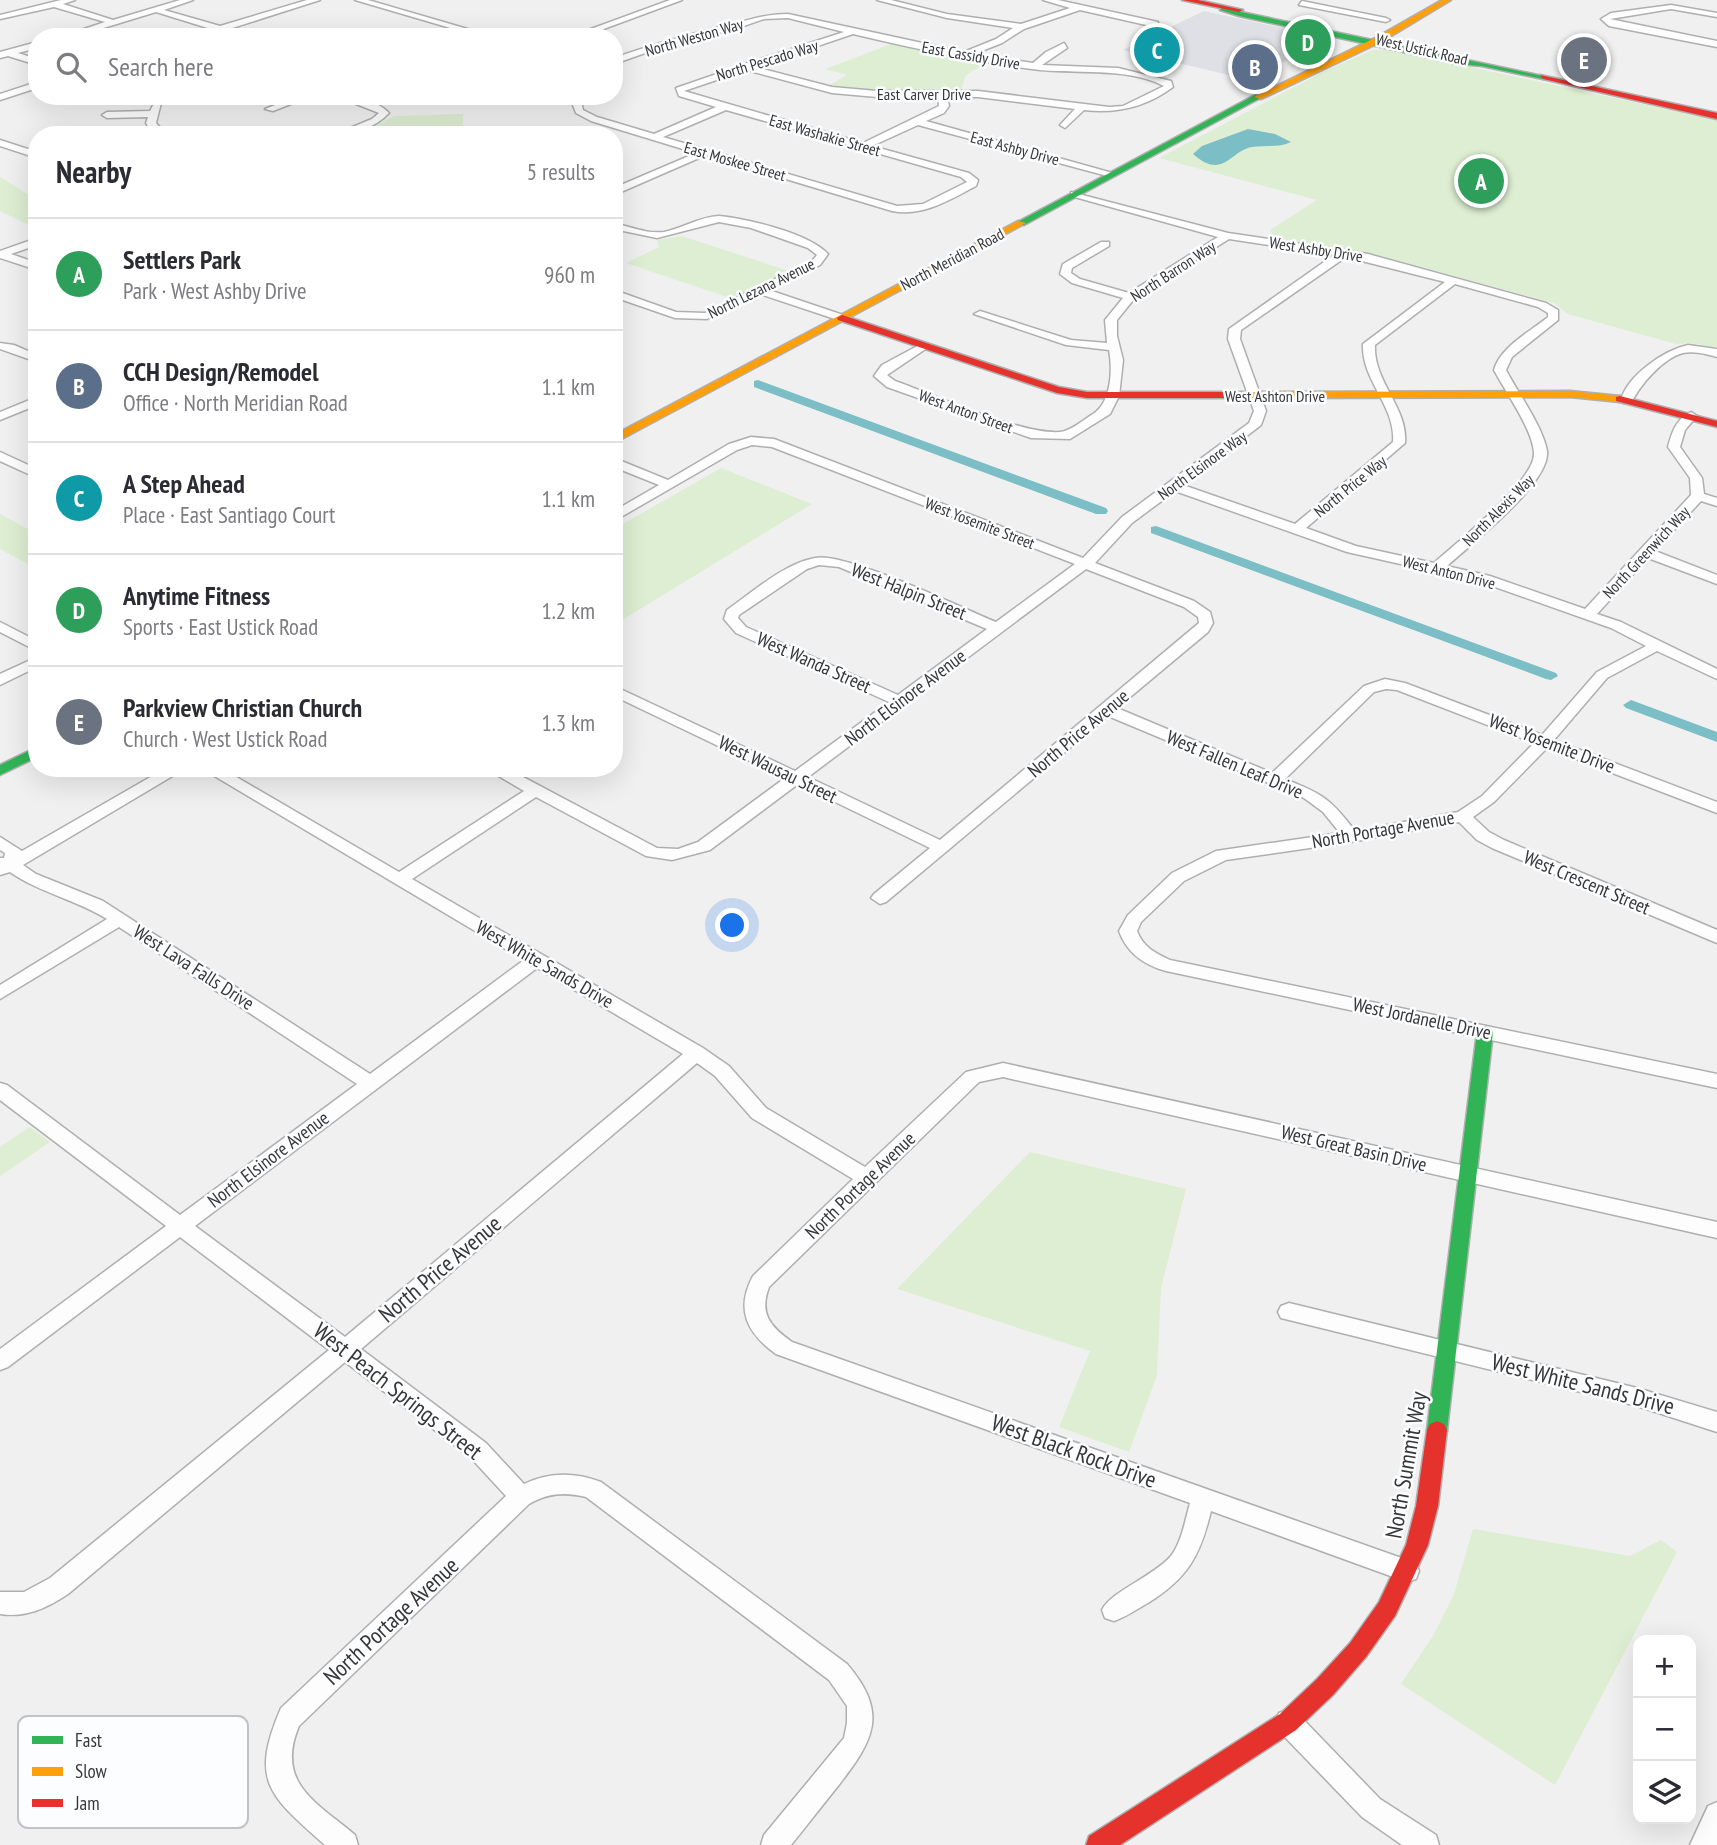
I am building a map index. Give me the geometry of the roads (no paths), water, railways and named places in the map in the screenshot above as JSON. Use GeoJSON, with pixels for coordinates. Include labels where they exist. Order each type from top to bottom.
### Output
{"type":"FeatureCollection","features":[{"type":"Feature","properties":{"kind":"main road","name":"West Ustick Road"},"geometry":{"type":"LineString","coordinates":[[1186,0],[1239,14],[1367,39],[1458,62],[1482,64],[1717,116]]}},
{"type":"Feature","properties":{"kind":"main road","name":"North Meridian Road"},"geometry":{"type":"LineString","coordinates":[[1367,39],[1386,20],[1427,0]]}},
{"type":"Feature","properties":{"kind":"main road","name":"North Meridian Road"},"geometry":{"type":"LineString","coordinates":[[623,435],[1111,174],[1367,39],[1447,0]]}},
{"type":"Feature","properties":{"kind":"main road","name":"West Ashton Drive"},"geometry":{"type":"LineString","coordinates":[[842,318],[1057,390],[1113,396],[1570,394],[1626,400],[1717,424]]}},
{"type":"Feature","properties":{"kind":"main road"},"geometry":{"type":"LineString","coordinates":[[0,771],[28,756]]}},
{"type":"Feature","properties":{"kind":"main road","name":"North Summit Way"},"geometry":{"type":"LineString","coordinates":[[1098,1845],[1288,1722],[1342,1670],[1383,1617],[1407,1571],[1423,1523],[1448,1350],[1485,1032]]}},
{"type":"Feature","properties":{"kind":"street"},"geometry":{"type":"LineString","coordinates":[[0,17],[71,0]]}},
{"type":"Feature","properties":{"kind":"street"},"geometry":{"type":"LineString","coordinates":[[93,28],[189,0]]}},
{"type":"Feature","properties":{"kind":"street"},"geometry":{"type":"LineString","coordinates":[[223,28],[316,0]]}},
{"type":"Feature","properties":{"kind":"street"},"geometry":{"type":"LineString","coordinates":[[359,0],[460,28]]}},
{"type":"Feature","properties":{"kind":"street"},"geometry":{"type":"LineString","coordinates":[[599,28],[678,0]]}},
{"type":"Feature","properties":{"kind":"street"},"geometry":{"type":"LineString","coordinates":[[881,0],[947,16],[1021,27]]}},
{"type":"Feature","properties":{"kind":"street"},"geometry":{"type":"LineString","coordinates":[[1047,0],[1155,24]]}},
{"type":"Feature","properties":{"kind":"street"},"geometry":{"type":"LineString","coordinates":[[1079,7],[1089,0]]}},
{"type":"Feature","properties":{"kind":"street"},"geometry":{"type":"LineString","coordinates":[[965,55],[999,41],[1021,27],[1103,0]]}},
{"type":"Feature","properties":{"kind":"street"},"geometry":{"type":"LineString","coordinates":[[1302,3],[1386,20]]}},
{"type":"Feature","properties":{"kind":"street"},"geometry":{"type":"LineString","coordinates":[[57,5],[113,22]]}},
{"type":"Feature","properties":{"kind":"street"},"geometry":{"type":"LineString","coordinates":[[1717,15],[1671,7],[1622,13],[1605,19],[1609,23],[1717,44]]}},
{"type":"Feature","properties":{"kind":"street"},"geometry":{"type":"LineString","coordinates":[[156,10],[217,28]]}},
{"type":"Feature","properties":{"kind":"street","name":"East Cassidy Drive"},"geometry":{"type":"LineString","coordinates":[[774,16],[800,17],[965,55],[1034,67],[1136,73],[1168,83],[1168,87],[1125,108],[1109,110]]}},
{"type":"Feature","properties":{"kind":"street","name":"North Weston Way"},"geometry":{"type":"LineString","coordinates":[[623,58],[662,43],[774,16]]}},
{"type":"Feature","properties":{"kind":"street","name":"North Pescado Way"},"geometry":{"type":"LineString","coordinates":[[679,90],[741,66],[805,50],[854,31]]}},
{"type":"Feature","properties":{"kind":"street"},"geometry":{"type":"LineString","coordinates":[[1034,67],[1049,54],[1065,46]]}},
{"type":"Feature","properties":{"kind":"street"},"geometry":{"type":"LineString","coordinates":[[5,54],[28,48]]}},
{"type":"Feature","properties":{"kind":"street"},"geometry":{"type":"LineString","coordinates":[[5,54],[28,60]]}},
{"type":"Feature","properties":{"kind":"street","name":"East Carver Drive"},"geometry":{"type":"LineString","coordinates":[[741,66],[832,90],[877,94],[978,94],[1109,110]]}},
{"type":"Feature","properties":{"kind":"street"},"geometry":{"type":"LineString","coordinates":[[0,96],[28,88]]}},
{"type":"Feature","properties":{"kind":"street","name":"East Washakie Street"},"geometry":{"type":"LineString","coordinates":[[679,90],[682,94],[965,175],[973,180],[972,184],[926,208],[908,211]]}},
{"type":"Feature","properties":{"kind":"street"},"geometry":{"type":"LineString","coordinates":[[864,146],[941,111],[944,106],[942,92]]}},
{"type":"Feature","properties":{"kind":"street"},"geometry":{"type":"LineString","coordinates":[[152,126],[152,114],[156,105]]}},
{"type":"Feature","properties":{"kind":"street"},"geometry":{"type":"LineString","coordinates":[[270,109],[281,105]]}},
{"type":"Feature","properties":{"kind":"street"},"geometry":{"type":"LineString","coordinates":[[360,126],[384,116],[380,109],[368,105]]}},
{"type":"Feature","properties":{"kind":"street","name":"East Moskee Street"},"geometry":{"type":"LineString","coordinates":[[577,105],[579,111],[594,119],[617,126]]}},
{"type":"Feature","properties":{"kind":"street"},"geometry":{"type":"LineString","coordinates":[[654,137],[725,107]]}},
{"type":"Feature","properties":{"kind":"street"},"geometry":{"type":"LineString","coordinates":[[1065,125],[1081,108]]}},
{"type":"Feature","properties":{"kind":"street"},"geometry":{"type":"LineString","coordinates":[[107,115],[152,114]]}},
{"type":"Feature","properties":{"kind":"street","name":"East Ashby Drive"},"geometry":{"type":"LineString","coordinates":[[918,122],[1111,174]]}},
{"type":"Feature","properties":{"kind":"street","name":"East Moskee Street"},"geometry":{"type":"LineString","coordinates":[[623,128],[908,211]]}},
{"type":"Feature","properties":{"kind":"street"},"geometry":{"type":"LineString","coordinates":[[0,143],[28,152]]}},
{"type":"Feature","properties":{"kind":"street"},"geometry":{"type":"LineString","coordinates":[[623,188],[706,152]]}},
{"type":"Feature","properties":{"kind":"street","name":"West Ashby Drive"},"geometry":{"type":"LineString","coordinates":[[1075,194],[1227,236],[1346,252],[1542,305],[1554,312]]}},
{"type":"Feature","properties":{"kind":"street","name":"North Lezana Avenue"},"geometry":{"type":"LineString","coordinates":[[623,229],[641,235],[658,235],[672,233],[703,220],[730,221],[812,246],[823,254],[816,263],[715,314],[696,318],[675,315],[623,296]]}},
{"type":"Feature","properties":{"kind":"street","name":"North Barron Way"},"geometry":{"type":"LineString","coordinates":[[1113,396],[1116,360],[1111,320],[1130,297],[1227,236]]}},
{"type":"Feature","properties":{"kind":"street"},"geometry":{"type":"LineString","coordinates":[[1105,244],[1067,266],[1065,274],[1076,281],[1130,297]]}},
{"type":"Feature","properties":{"kind":"street"},"geometry":{"type":"LineString","coordinates":[[1,254],[28,245]]}},
{"type":"Feature","properties":{"kind":"street","name":"North Elsinore Way"},"geometry":{"type":"LineString","coordinates":[[1127,520],[1255,425],[1260,411],[1234,339],[1235,329],[1346,252]]}},
{"type":"Feature","properties":{"kind":"street"},"geometry":{"type":"LineString","coordinates":[[1,254],[28,264]]}},
{"type":"Feature","properties":{"kind":"street","name":"North Price Way"},"geometry":{"type":"LineString","coordinates":[[1297,529],[1399,443],[1399,428],[1369,360],[1370,344],[1454,280]]}},
{"type":"Feature","properties":{"kind":"street"},"geometry":{"type":"LineString","coordinates":[[761,290],[842,318]]}},
{"type":"Feature","properties":{"kind":"street","name":"North Alexis Way"},"geometry":{"type":"LineString","coordinates":[[1438,567],[1523,489],[1538,468],[1541,454],[1537,439],[1500,370],[1502,362],[1554,318],[1554,312]]}},
{"type":"Feature","properties":{"kind":"street"},"geometry":{"type":"LineString","coordinates":[[980,314],[1070,343],[1114,347]]}},
{"type":"Feature","properties":{"kind":"street"},"geometry":{"type":"LineString","coordinates":[[0,346],[10,347],[28,355]]}},
{"type":"Feature","properties":{"kind":"street","name":"West Anton Street"},"geometry":{"type":"LineString","coordinates":[[923,346],[886,368],[880,376],[891,384],[1022,431],[1055,437],[1074,432],[1105,411],[1113,396]]}},
{"type":"Feature","properties":{"kind":"street"},"geometry":{"type":"LineString","coordinates":[[1626,400],[1629,392],[1672,352],[1687,348],[1717,353]]}},
{"type":"Feature","properties":{"kind":"street"},"geometry":{"type":"LineString","coordinates":[[0,416],[28,405]]}},
{"type":"Feature","properties":{"kind":"street","name":"North Greenwich Way"},"geometry":{"type":"LineString","coordinates":[[1588,615],[1698,496],[1696,478],[1674,447],[1679,429],[1691,416]]}},
{"type":"Feature","properties":{"kind":"street","name":"West Yosemite Street"},"geometry":{"type":"LineString","coordinates":[[670,485],[733,447],[751,442],[774,443],[1189,604],[1205,615]]}},
{"type":"Feature","properties":{"kind":"street"},"geometry":{"type":"LineString","coordinates":[[0,456],[28,470]]}},
{"type":"Feature","properties":{"kind":"street"},"geometry":{"type":"LineString","coordinates":[[623,465],[670,485]]}},
{"type":"Feature","properties":{"kind":"street"},"geometry":{"type":"LineString","coordinates":[[623,512],[670,485]]}},
{"type":"Feature","properties":{"kind":"street","name":"West Anton Drive"},"geometry":{"type":"LineString","coordinates":[[1174,485],[1367,553],[1485,579],[1588,615],[1658,645],[1717,675]]}},
{"type":"Feature","properties":{"kind":"street"},"geometry":{"type":"LineString","coordinates":[[1698,496],[1717,502]]}},
{"type":"Feature","properties":{"kind":"street","name":"North Elsinore Avenue"},"geometry":{"type":"LineString","coordinates":[[535,791],[652,852],[672,856],[689,853],[704,846],[797,778],[1095,556],[1127,520]]}},
{"type":"Feature","properties":{"kind":"street"},"geometry":{"type":"LineString","coordinates":[[1645,552],[1717,580]]}},
{"type":"Feature","properties":{"kind":"street","name":"West Halpin Street"},"geometry":{"type":"LineString","coordinates":[[731,619],[737,607],[802,566],[818,561],[841,564],[998,628]]}},
{"type":"Feature","properties":{"kind":"street","name":"North Price Avenue"},"geometry":{"type":"LineString","coordinates":[[880,898],[1203,629],[1206,623],[1205,615]]}},
{"type":"Feature","properties":{"kind":"street","name":"West Wanda Street"},"geometry":{"type":"LineString","coordinates":[[731,619],[741,630],[900,701]]}},
{"type":"Feature","properties":{"kind":"street"},"geometry":{"type":"LineString","coordinates":[[0,626],[28,642]]}},
{"type":"Feature","properties":{"kind":"street","name":"North Portage Avenue"},"geometry":{"type":"LineString","coordinates":[[1132,944],[1128,931],[1134,919],[1178,877],[1222,855],[1351,837],[1463,816],[1488,799],[1602,675],[1658,645]]}},
{"type":"Feature","properties":{"kind":"street"},"geometry":{"type":"LineString","coordinates":[[0,680],[28,666]]}},
{"type":"Feature","properties":{"kind":"street","name":"West Yosemite Drive"},"geometry":{"type":"LineString","coordinates":[[1274,780],[1369,689],[1385,684],[1400,686],[1545,740],[1717,808]]}},
{"type":"Feature","properties":{"kind":"street","name":"West Wausau Street"},"geometry":{"type":"LineString","coordinates":[[623,694],[941,847]]}},
{"type":"Feature","properties":{"kind":"street","name":"West Fallen Leaf Drive"},"geometry":{"type":"LineString","coordinates":[[1107,709],[1310,795],[1329,808],[1351,837]]}},
{"type":"Feature","properties":{"kind":"street"},"geometry":{"type":"LineString","coordinates":[[4,866],[162,777]]}},
{"type":"Feature","properties":{"kind":"street","name":"West White Sands Drive"},"geometry":{"type":"LineString","coordinates":[[224,777],[696,1053],[722,1071],[759,1113],[867,1178]]}},
{"type":"Feature","properties":{"kind":"street"},"geometry":{"type":"LineString","coordinates":[[399,880],[535,791],[509,777]]}},
{"type":"Feature","properties":{"kind":"street","name":"West Crescent Street"},"geometry":{"type":"LineString","coordinates":[[1463,816],[1483,836],[1498,844],[1717,937]]}},
{"type":"Feature","properties":{"kind":"street"},"geometry":{"type":"LineString","coordinates":[[0,842],[14,851],[4,866]]}},
{"type":"Feature","properties":{"kind":"street","name":"West Lava Falls Drive"},"geometry":{"type":"LineString","coordinates":[[4,866],[97,905],[370,1083]]}},
{"type":"Feature","properties":{"kind":"street"},"geometry":{"type":"LineString","coordinates":[[0,993],[120,919]]}},
{"type":"Feature","properties":{"kind":"street","name":"West Jordanelle Drive"},"geometry":{"type":"LineString","coordinates":[[1132,944],[1146,957],[1166,965],[1717,1081]]}},
{"type":"Feature","properties":{"kind":"street","name":"North Elsinore Avenue"},"geometry":{"type":"LineString","coordinates":[[0,1361],[537,959]]}},
{"type":"Feature","properties":{"kind":"street","name":"North Price Avenue"},"geometry":{"type":"LineString","coordinates":[[8,1605],[39,1600],[59,1586],[346,1349],[696,1053]]}},
{"type":"Feature","properties":{"kind":"street","name":"North Portage Avenue"},"geometry":{"type":"LineString","coordinates":[[753,1316],[753,1298],[760,1282],[960,1087],[973,1077],[990,1072]]}},
{"type":"Feature","properties":{"kind":"street","name":"West Great Basin Drive"},"geometry":{"type":"LineString","coordinates":[[990,1072],[1017,1072],[1717,1230]]}},
{"type":"Feature","properties":{"kind":"street","name":"West Peach Springs Street"},"geometry":{"type":"LineString","coordinates":[[0,1090],[478,1450],[521,1497]]}},
{"type":"Feature","properties":{"kind":"street","name":"West White Sands Drive"},"geometry":{"type":"LineString","coordinates":[[1289,1312],[1637,1397],[1717,1422]]}},
{"type":"Feature","properties":{"kind":"street","name":"West Black Rock Drive"},"geometry":{"type":"LineString","coordinates":[[753,1316],[762,1333],[784,1348],[1407,1571]]}},
{"type":"Feature","properties":{"kind":"street"},"geometry":{"type":"LineString","coordinates":[[521,1497],[536,1487],[554,1482],[572,1483],[593,1489],[838,1672],[861,1703],[862,1726],[854,1745],[774,1845]]}},
{"type":"Feature","properties":{"kind":"street","name":"North Portage Avenue"},"geometry":{"type":"LineString","coordinates":[[345,1845],[288,1791],[277,1775],[275,1755],[280,1734],[290,1717],[521,1497]]}},
{"type":"Feature","properties":{"kind":"street"},"geometry":{"type":"LineString","coordinates":[[1114,1610],[1162,1580],[1177,1567],[1187,1551],[1203,1497]]}},
{"type":"Feature","properties":{"kind":"street"},"geometry":{"type":"LineString","coordinates":[[1288,1722],[1371,1808],[1426,1845]]}},
{"type":"Feature","properties":{"kind":"street"},"geometry":{"type":"LineString","coordinates":[[1703,1845],[1717,1815]]}},
{"type":"Feature","properties":{"kind":"water"},"geometry":{"type":"Polygon","coordinates":[[[1248,129],[1275,134],[1291,142],[1245,149],[1226,162],[1212,165],[1193,154],[1202,146],[1248,129]]]}},
{"type":"Feature","properties":{"kind":"waterway"},"geometry":{"type":"LineString","coordinates":[[758,384],[1101,511]]}},
{"type":"Feature","properties":{"kind":"waterway"},"geometry":{"type":"LineString","coordinates":[[1156,530],[1551,676]]}},
{"type":"Feature","properties":{"kind":"waterway"},"geometry":{"type":"LineString","coordinates":[[1631,705],[1717,737]]}},
{"type":"Feature","properties":{"kind":"place","name":"Anytime Fitness"},"geometry":{"type":"Point","coordinates":[1308,42]}},
{"type":"Feature","properties":{"kind":"place","name":"A Step Ahead"},"geometry":{"type":"Point","coordinates":[1157,50]}},
{"type":"Feature","properties":{"kind":"place","name":"Parkview Christian Church"},"geometry":{"type":"Point","coordinates":[1584,60]}},
{"type":"Feature","properties":{"kind":"place","name":"CCH Design/Remodel"},"geometry":{"type":"Point","coordinates":[1255,67]}},
{"type":"Feature","properties":{"kind":"place","name":"Settlers Park"},"geometry":{"type":"Point","coordinates":[1481,181]}}]}
